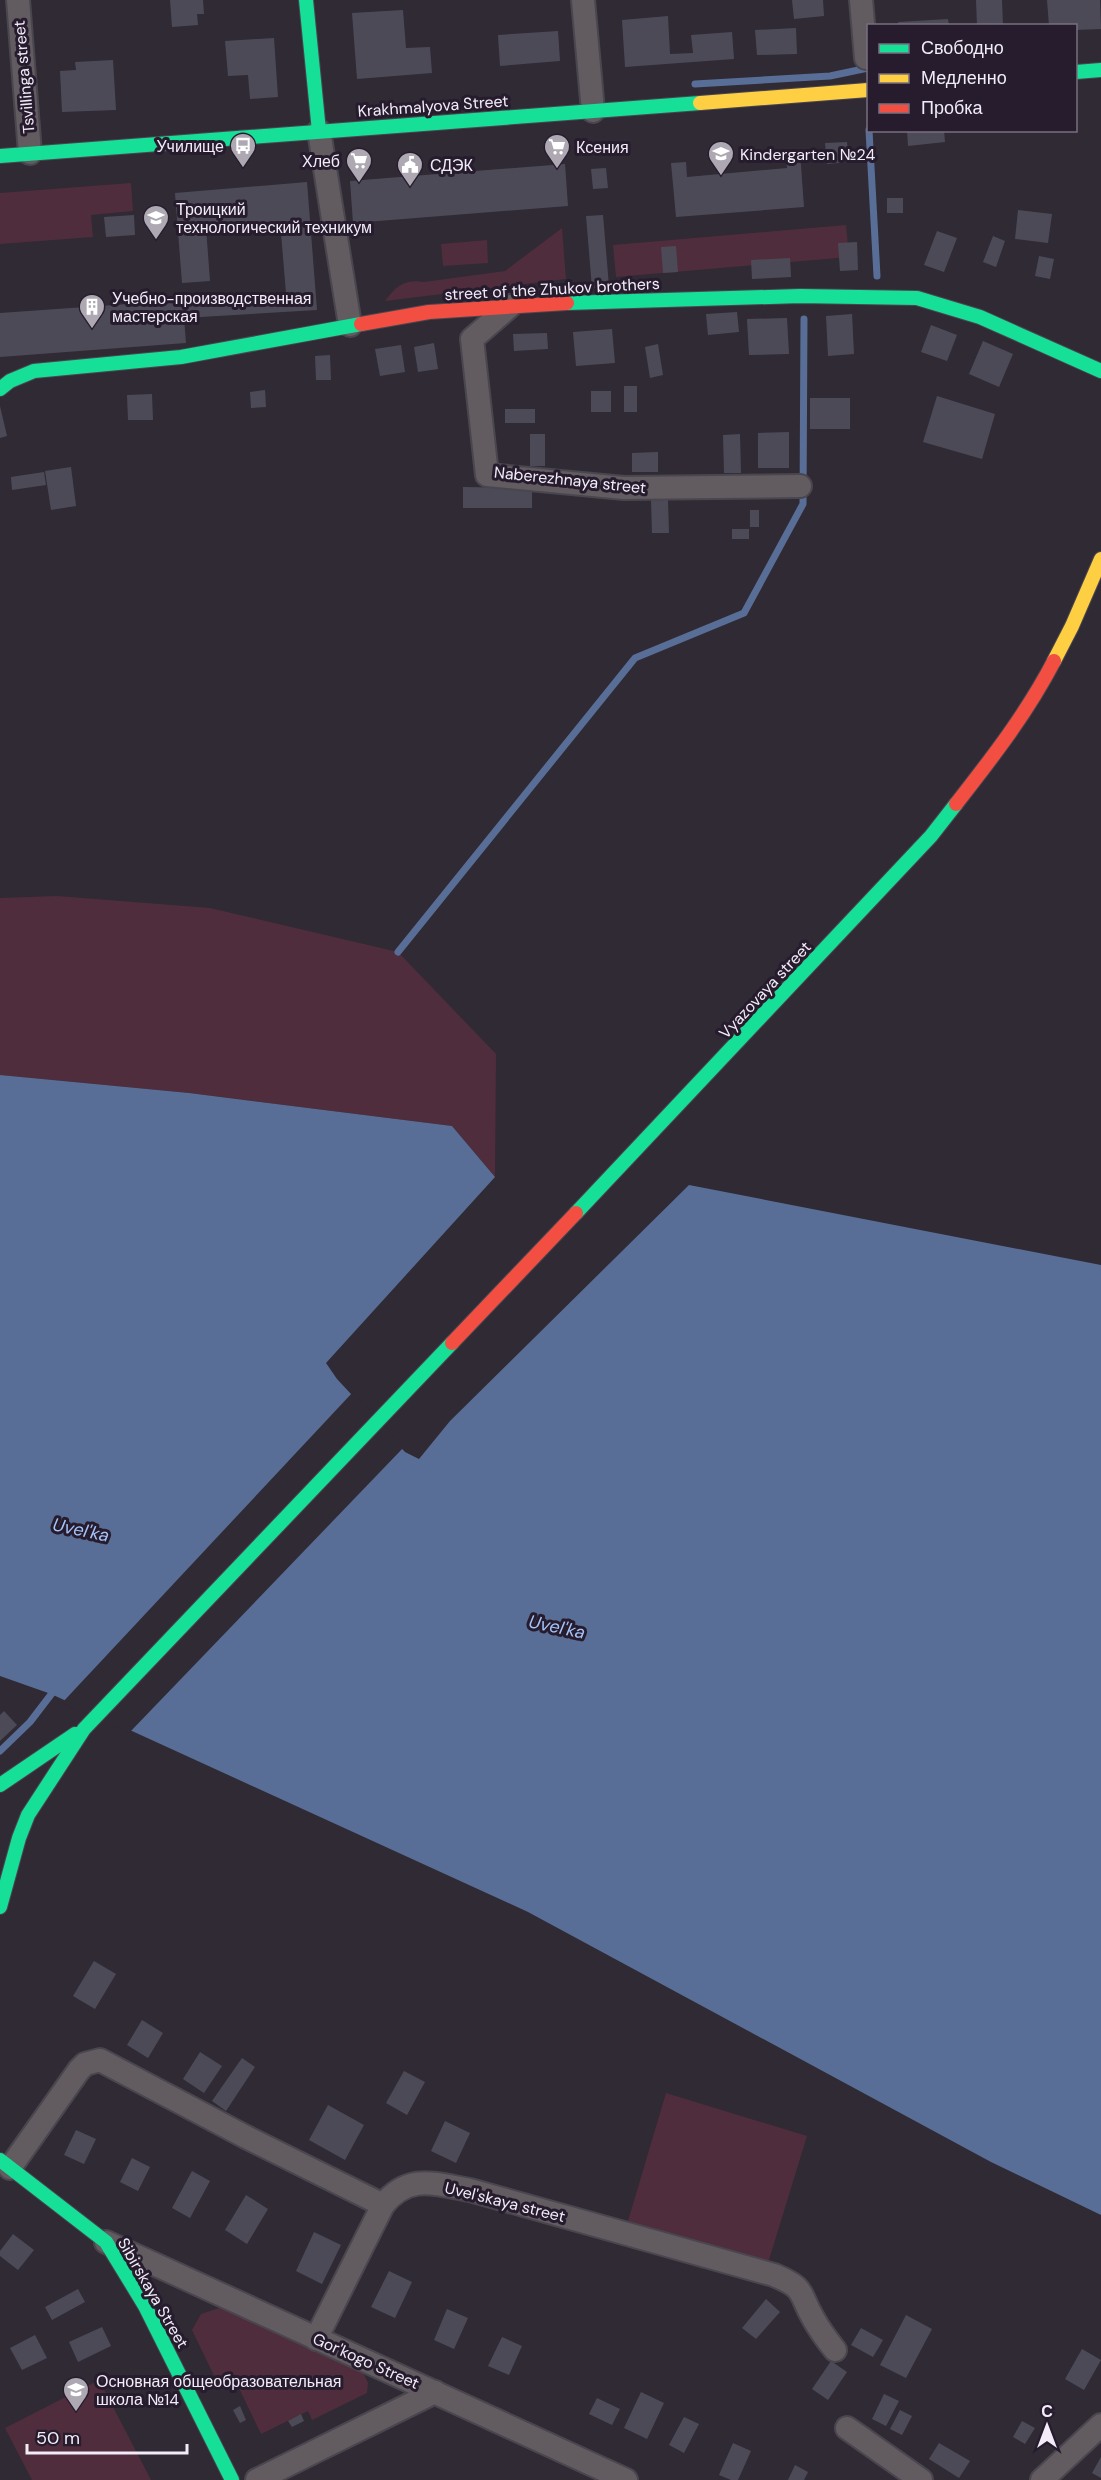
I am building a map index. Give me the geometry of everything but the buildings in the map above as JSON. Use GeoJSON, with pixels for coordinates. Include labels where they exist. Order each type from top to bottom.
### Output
{"type":"FeatureCollection","features":[{"type":"Feature","properties":{"kind":"street","name":"Tsvillinga street"},"geometry":{"type":"LineString","coordinates":[[18,0],[30,153]]}},
{"type":"Feature","properties":{"kind":"street"},"geometry":{"type":"LineString","coordinates":[[306,0],[320,131],[350,326]]}},
{"type":"Feature","properties":{"kind":"street"},"geometry":{"type":"LineString","coordinates":[[583,0],[593,111]]}},
{"type":"Feature","properties":{"kind":"street"},"geometry":{"type":"LineString","coordinates":[[861,0],[866,58]]}},
{"type":"Feature","properties":{"kind":"street"},"geometry":{"type":"LineString","coordinates":[[1077,72],[1101,70]]}},
{"type":"Feature","properties":{"kind":"street","name":"Krakhmalyova Street"},"geometry":{"type":"LineString","coordinates":[[0,156],[867,90]]}},
{"type":"Feature","properties":{"kind":"street","name":"street of the Zhukov brothers"},"geometry":{"type":"LineString","coordinates":[[0,389],[10,381],[34,371],[181,357],[429,312],[510,306],[800,296],[917,298],[980,317],[1101,370]]}},
{"type":"Feature","properties":{"kind":"street"},"geometry":{"type":"LineString","coordinates":[[429,312],[472,339],[510,306]]}},
{"type":"Feature","properties":{"kind":"street","name":"Naberezhnaya street"},"geometry":{"type":"LineString","coordinates":[[472,339],[488,475],[624,488],[800,486]]}},
{"type":"Feature","properties":{"kind":"street","name":"Vyazovaya street"},"geometry":{"type":"LineString","coordinates":[[84,1729],[720,1063],[931,836],[1003,744],[1040,687],[1072,626],[1101,559]]}},
{"type":"Feature","properties":{"kind":"street"},"geometry":{"type":"LineString","coordinates":[[0,1785],[84,1729]]}},
{"type":"Feature","properties":{"kind":"street"},"geometry":{"type":"LineString","coordinates":[[0,1907],[19,1838],[28,1815],[84,1729]]}},
{"type":"Feature","properties":{"kind":"street"},"geometry":{"type":"LineString","coordinates":[[5,2164],[79,2070],[85,2064],[99,2060],[383,2205],[316,2339]]}},
{"type":"Feature","properties":{"kind":"street","name":"Sibirskaya Street"},"geometry":{"type":"LineString","coordinates":[[5,2164],[106,2242],[145,2306],[232,2480]]}},
{"type":"Feature","properties":{"kind":"street","name":"Uvel'skaya street"},"geometry":{"type":"LineString","coordinates":[[383,2205],[392,2194],[413,2183],[470,2190],[774,2274],[792,2282],[804,2295],[812,2317],[834,2350]]}},
{"type":"Feature","properties":{"kind":"street","name":"Gor'kogo Street"},"geometry":{"type":"LineString","coordinates":[[106,2242],[627,2480]]}},
{"type":"Feature","properties":{"kind":"street"},"geometry":{"type":"LineString","coordinates":[[257,2480],[435,2392]]}},
{"type":"Feature","properties":{"kind":"street"},"geometry":{"type":"LineString","coordinates":[[1042,2480],[1101,2425]]}},
{"type":"Feature","properties":{"kind":"street"},"geometry":{"type":"LineString","coordinates":[[847,2428],[921,2480]]}},
{"type":"Feature","properties":{"kind":"shaded area"},"geometry":{"type":"Polygon","coordinates":[[[131,183],[133,211],[91,215],[93,237],[0,244],[0,193],[131,183]]]}},
{"type":"Feature","properties":{"kind":"shaded area"},"geometry":{"type":"Polygon","coordinates":[[[846,225],[849,257],[616,277],[613,245],[846,225]]]}},
{"type":"Feature","properties":{"kind":"shaded area"},"geometry":{"type":"Polygon","coordinates":[[[562,228],[566,279],[385,301],[393,291],[406,283],[505,271],[562,228]]]}},
{"type":"Feature","properties":{"kind":"shaded area"},"geometry":{"type":"Polygon","coordinates":[[[487,240],[488,263],[443,266],[441,244],[487,240]]]}},
{"type":"Feature","properties":{"kind":"shaded area"},"geometry":{"type":"Polygon","coordinates":[[[57,896],[210,908],[398,952],[496,1054],[495,1177],[452,1126],[189,1093],[0,1075],[0,898],[57,896]]]}},
{"type":"Feature","properties":{"kind":"shaded area"},"geometry":{"type":"Polygon","coordinates":[[[666,2093],[807,2136],[768,2263],[628,2221],[666,2093]]]}},
{"type":"Feature","properties":{"kind":"shaded area"},"geometry":{"type":"Polygon","coordinates":[[[219,2308],[362,2370],[368,2383],[367,2393],[312,2420],[308,2411],[261,2434],[235,2380],[219,2386],[192,2330],[201,2314],[219,2308]]]}},
{"type":"Feature","properties":{"kind":"shaded area","name":"Основная общеобразовательная школа №14"},"geometry":{"type":"Polygon","coordinates":[[[99,2380],[151,2480],[32,2480],[5,2428],[99,2380]]]}},
{"type":"Feature","properties":{"kind":"water","name":"Uvel'ka"},"geometry":{"type":"Polygon","coordinates":[[[0,1075],[189,1093],[452,1126],[495,1177],[326,1363],[337,1379],[405,1452],[419,1459],[450,1421],[689,1185],[1101,1265],[1101,2215],[991,2162],[528,1912],[51,1694],[0,1676],[0,1075]]]}},
{"type":"Feature","properties":{"kind":"pier"},"geometry":{"type":"Polygon","coordinates":[[[353,1392],[404,1447],[129,1733],[62,1703],[353,1392]]]}},
{"type":"Feature","properties":{"kind":"waterway"},"geometry":{"type":"LineString","coordinates":[[695,84],[830,76],[867,68]]}},
{"type":"Feature","properties":{"kind":"waterway"},"geometry":{"type":"LineString","coordinates":[[869,132],[877,276]]}},
{"type":"Feature","properties":{"kind":"waterway"},"geometry":{"type":"LineString","coordinates":[[398,952],[635,658],[744,613],[803,504],[804,319]]}},
{"type":"Feature","properties":{"kind":"waterway"},"geometry":{"type":"LineString","coordinates":[[0,1751],[30,1722],[56,1688]]}},
{"type":"Feature","properties":{"kind":"traffic: fast"},"geometry":{"type":"LineString","coordinates":[[306,0],[319,131]]}},
{"type":"Feature","properties":{"kind":"traffic: fast"},"geometry":{"type":"LineString","coordinates":[[1077,72],[1101,70]]}},
{"type":"Feature","properties":{"kind":"traffic: fast"},"geometry":{"type":"LineString","coordinates":[[0,156],[700,103]]}},
{"type":"Feature","properties":{"kind":"traffic: fast"},"geometry":{"type":"LineString","coordinates":[[567,303],[800,296],[917,298],[980,317],[1101,371]]}},
{"type":"Feature","properties":{"kind":"traffic: fast"},"geometry":{"type":"LineString","coordinates":[[0,389],[10,381],[34,371],[181,357],[361,324]]}},
{"type":"Feature","properties":{"kind":"traffic: fast"},"geometry":{"type":"LineString","coordinates":[[576,1213],[931,836],[956,804]]}},
{"type":"Feature","properties":{"kind":"traffic: fast"},"geometry":{"type":"LineString","coordinates":[[0,1907],[19,1838],[28,1815],[84,1729],[452,1343]]}},
{"type":"Feature","properties":{"kind":"traffic: fast"},"geometry":{"type":"LineString","coordinates":[[0,1785],[75,1734]]}},
{"type":"Feature","properties":{"kind":"traffic: fast"},"geometry":{"type":"LineString","coordinates":[[0,2160],[106,2242],[145,2306],[232,2480]]}},
{"type":"Feature","properties":{"kind":"traffic: slow"},"geometry":{"type":"LineString","coordinates":[[700,103],[867,90]]}},
{"type":"Feature","properties":{"kind":"traffic: slow"},"geometry":{"type":"LineString","coordinates":[[1054,661],[1101,559]]}},
{"type":"Feature","properties":{"kind":"traffic: jam"},"geometry":{"type":"LineString","coordinates":[[361,324],[429,312],[567,303]]}},
{"type":"Feature","properties":{"kind":"traffic: jam"},"geometry":{"type":"LineString","coordinates":[[956,804],[1021,717],[1054,661]]}},
{"type":"Feature","properties":{"kind":"traffic: jam"},"geometry":{"type":"LineString","coordinates":[[452,1343],[576,1213]]}},
{"type":"Feature","properties":{"kind":"place","name":"Училище"},"geometry":{"type":"Point","coordinates":[243,169]}},
{"type":"Feature","properties":{"kind":"place","name":"Ксения"},"geometry":{"type":"Point","coordinates":[557,170]}},
{"type":"Feature","properties":{"kind":"place","name":"Kindergarten №24"},"geometry":{"type":"Point","coordinates":[721,177]}},
{"type":"Feature","properties":{"kind":"place","name":"Хлеб"},"geometry":{"type":"Point","coordinates":[359,184]}},
{"type":"Feature","properties":{"kind":"place","name":"СДЭК"},"geometry":{"type":"Point","coordinates":[410,188]}},
{"type":"Feature","properties":{"kind":"place","name":"Троицкий технологический техникум"},"geometry":{"type":"Point","coordinates":[156,241]}},
{"type":"Feature","properties":{"kind":"place","name":"Учебно-производственная мастерская"},"geometry":{"type":"Point","coordinates":[92,330]}},
{"type":"Feature","properties":{"kind":"place","name":"Основная общеобразовательная школа №14"},"geometry":{"type":"Point","coordinates":[76,2413]}}]}
